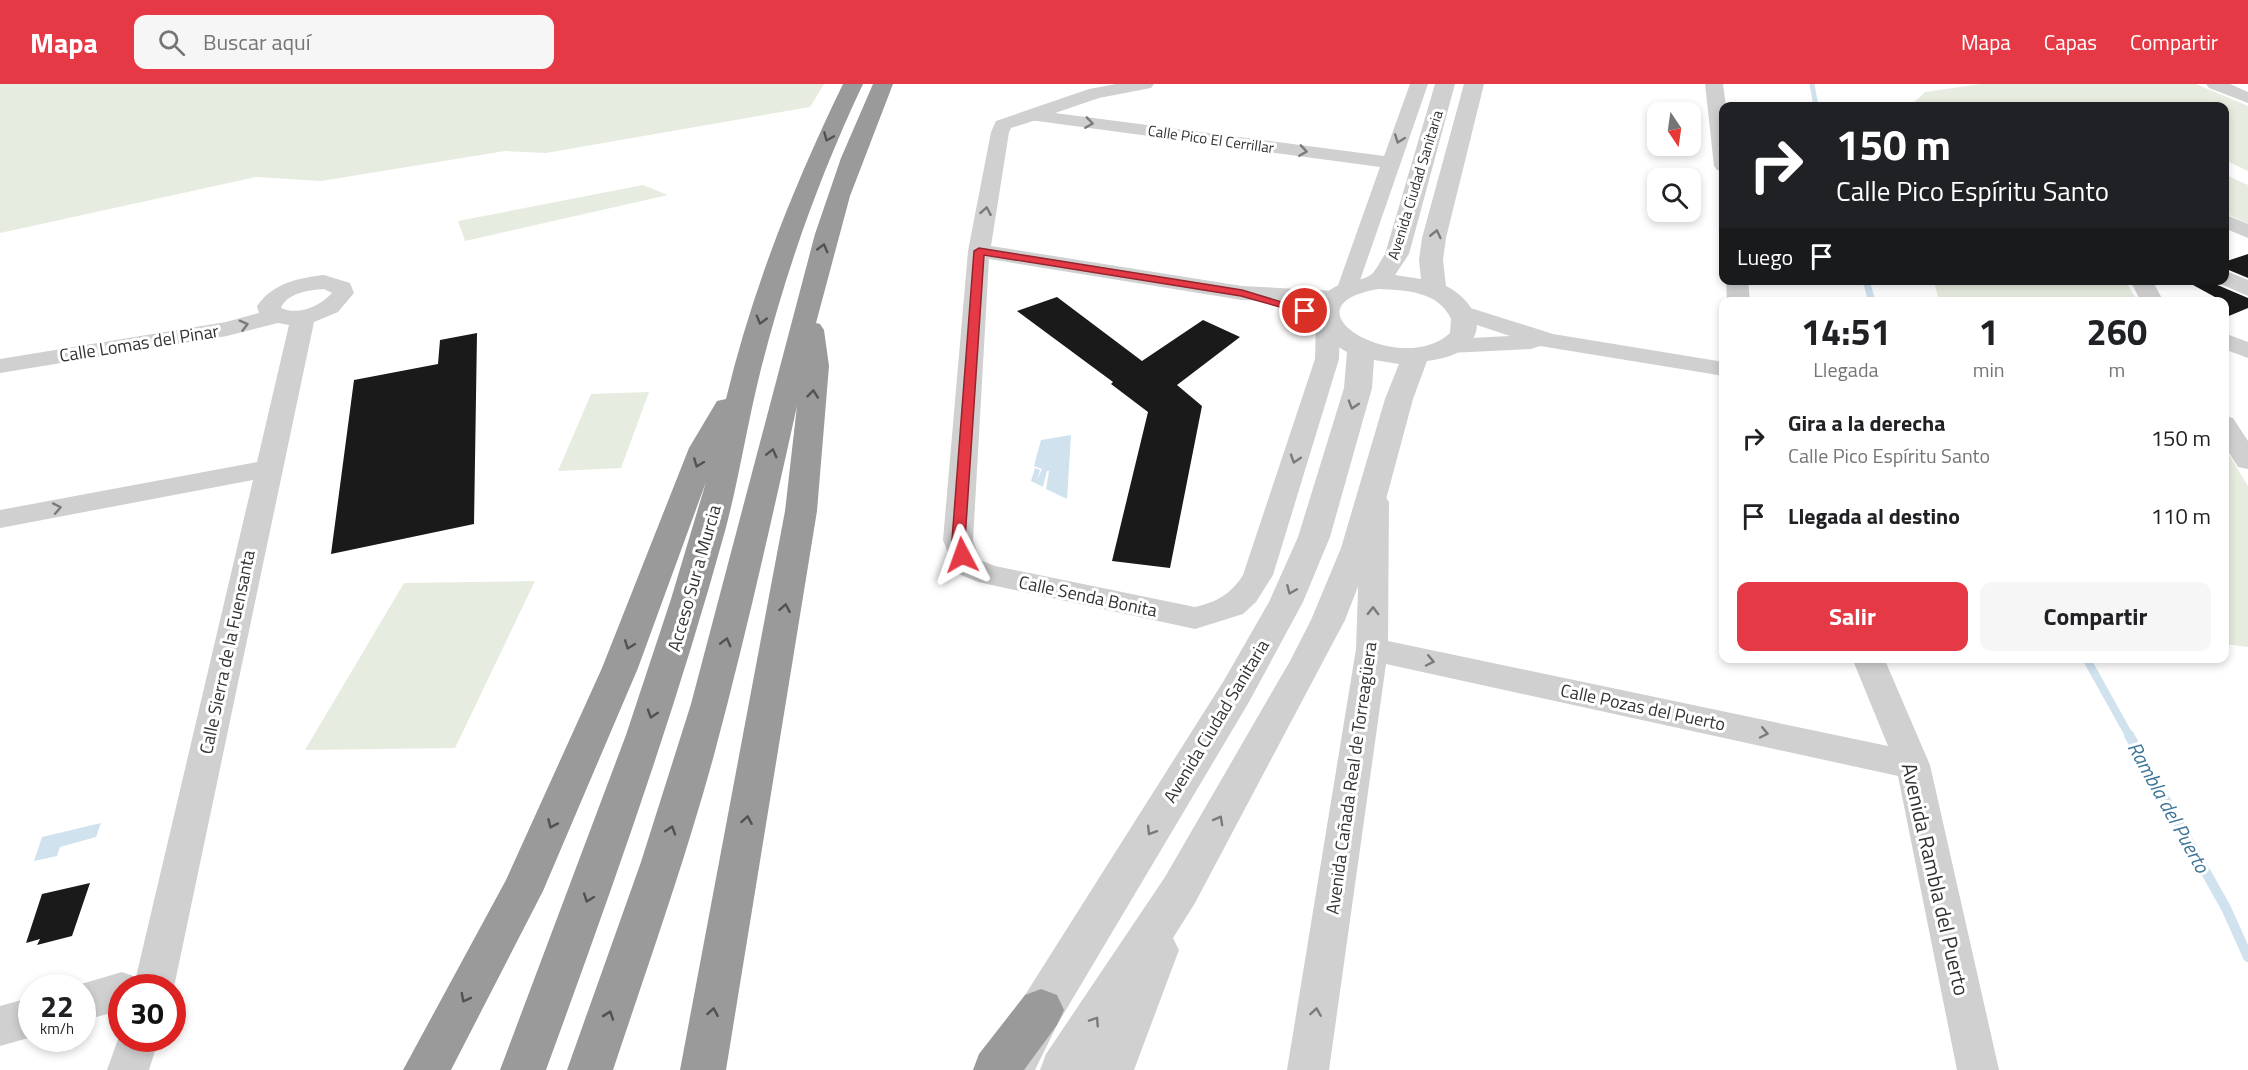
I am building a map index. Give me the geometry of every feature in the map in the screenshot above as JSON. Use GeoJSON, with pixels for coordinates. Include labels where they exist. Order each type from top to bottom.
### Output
{"type":"FeatureCollection","features":[{"type":"Feature","properties":{"kind":"highway","name":"Acceso Sur a Murcia"},"geometry":{"type":"LineString","coordinates":[[523,1070],[617,819],[670,660],[710,527],[746,374],[789,229],[853,84]]}},
{"type":"Feature","properties":{"kind":"highway"},"geometry":{"type":"LineString","coordinates":[[591,1070],[678,810],[722,655],[808,304],[848,168],[883,84]]}},
{"type":"Feature","properties":{"kind":"highway"},"geometry":{"type":"LineString","coordinates":[[703,1070],[801,511],[815,366],[808,304]]}},
{"type":"Feature","properties":{"kind":"highway"},"geometry":{"type":"LineString","coordinates":[[426,1070],[522,891],[620,668],[704,448],[746,374]]}},
{"type":"Feature","properties":{"kind":"highway"},"geometry":{"type":"LineString","coordinates":[[996,1070],[1041,1010]]}},
{"type":"Feature","properties":{"kind":"street","name":"Calle Senda Bonita"},"geometry":{"type":"LineString","coordinates":[[1145,84],[1095,93],[1003,125],[1000,132],[979,251],[958,540],[968,566],[989,575],[1195,618],[1228,610],[1247,594],[1258,575],[1327,360],[1334,306]]}},
{"type":"Feature","properties":{"kind":"street"},"geometry":{"type":"LineString","coordinates":[[1419,84],[1334,306],[1340,336],[1361,348],[1378,353],[1416,355],[1435,352],[1450,346],[1461,338],[1465,327],[1461,312]]}},
{"type":"Feature","properties":{"kind":"street","name":"Avenida Ciudad Sanitaria"},"geometry":{"type":"LineString","coordinates":[[1378,282],[1397,254],[1445,84]]}},
{"type":"Feature","properties":{"kind":"street","name":"Avenida Ciudad Sanitaria"},"geometry":{"type":"LineString","coordinates":[[1434,291],[1431,268],[1434,238],[1474,84]]}},
{"type":"Feature","properties":{"kind":"street"},"geometry":{"type":"LineString","coordinates":[[1714,84],[1719,125]]}},
{"type":"Feature","properties":{"kind":"street"},"geometry":{"type":"LineString","coordinates":[[2215,84],[2248,98]]}},
{"type":"Feature","properties":{"kind":"street","name":"Calle Pico El Cerrillar"},"geometry":{"type":"LineString","coordinates":[[1031,115],[1390,163]]}},
{"type":"Feature","properties":{"kind":"street"},"geometry":{"type":"LineString","coordinates":[[2229,222],[2248,232]]}},
{"type":"Feature","properties":{"kind":"street"},"geometry":{"type":"LineString","coordinates":[[979,251],[1334,306],[1378,282],[1407,283],[1446,297],[1461,312],[1549,341],[1719,368]]}},
{"type":"Feature","properties":{"kind":"street"},"geometry":{"type":"LineString","coordinates":[[2229,280],[2248,289]]}},
{"type":"Feature","properties":{"kind":"street","name":"Calle Lomas del Pinar"},"geometry":{"type":"LineString","coordinates":[[0,366],[227,329],[290,316]]}},
{"type":"Feature","properties":{"kind":"street","name":"Calle Sierra de la Fuensanta"},"geometry":{"type":"LineString","coordinates":[[145,974],[269,468],[290,316]]}},
{"type":"Feature","properties":{"kind":"street"},"geometry":{"type":"LineString","coordinates":[[1450,346],[1549,341]]}},
{"type":"Feature","properties":{"kind":"street"},"geometry":{"type":"LineString","coordinates":[[2229,342],[2248,351]]}},
{"type":"Feature","properties":{"kind":"street","name":"Avenida Ciudad Sanitaria"},"geometry":{"type":"LineString","coordinates":[[1011,1070],[1041,1010],[1236,692],[1286,603],[1314,537],[1358,388],[1361,348]]}},
{"type":"Feature","properties":{"kind":"street"},"geometry":{"type":"LineString","coordinates":[[1063,1070],[1180,890],[1328,621],[1357,548],[1399,399],[1416,355]]}},
{"type":"Feature","properties":{"kind":"street"},"geometry":{"type":"LineString","coordinates":[[2229,415],[2248,426]]}},
{"type":"Feature","properties":{"kind":"street"},"geometry":{"type":"LineString","coordinates":[[2229,432],[2248,461]]}},
{"type":"Feature","properties":{"kind":"street"},"geometry":{"type":"LineString","coordinates":[[0,519],[269,468]]}},
{"type":"Feature","properties":{"kind":"street","name":"Avenida Cañada Real de Torreagüera"},"geometry":{"type":"LineString","coordinates":[[1308,1070],[1372,649],[1376,485]]}},
{"type":"Feature","properties":{"kind":"street","name":"Calle Pozas del Puerto"},"geometry":{"type":"LineString","coordinates":[[1372,649],[1913,765]]}},
{"type":"Feature","properties":{"kind":"street","name":"Avenida Rambla del Puerto"},"geometry":{"type":"LineString","coordinates":[[1870,663],[1913,765],[1978,1070]]}},
{"type":"Feature","properties":{"kind":"street"},"geometry":{"type":"LineString","coordinates":[[1111,1070],[1180,890]]}},
{"type":"Feature","properties":{"kind":"street"},"geometry":{"type":"LineString","coordinates":[[0,1026],[18,1021]]}},
{"type":"Feature","properties":{"kind":"street"},"geometry":{"type":"LineString","coordinates":[[128,1070],[134,1052]]}},
{"type":"Feature","properties":{"kind":"shaded area"},"geometry":{"type":"Polygon","coordinates":[[[0,84],[824,84],[810,107],[546,153],[505,151],[321,181],[256,177],[0,233],[0,84]]]}},
{"type":"Feature","properties":{"kind":"shaded area"},"geometry":{"type":"Polygon","coordinates":[[[1981,84],[2196,84],[2248,106],[2248,171],[2229,162],[2229,102],[1914,102],[1925,92],[1981,84]]]}},
{"type":"Feature","properties":{"kind":"shaded area"},"geometry":{"type":"Polygon","coordinates":[[[2229,176],[2248,185],[2248,224],[2229,215],[2229,176]]]}},
{"type":"Feature","properties":{"kind":"shaded area"},"geometry":{"type":"Polygon","coordinates":[[[643,185],[668,195],[465,241],[458,221],[643,185]]]}},
{"type":"Feature","properties":{"kind":"shaded area"},"geometry":{"type":"Polygon","coordinates":[[[1935,285],[2128,285],[2135,297],[1938,297],[1935,285]]]}},
{"type":"Feature","properties":{"kind":"shaded area"},"geometry":{"type":"Polygon","coordinates":[[[649,392],[621,468],[558,471],[591,394],[649,392]]]}},
{"type":"Feature","properties":{"kind":"shaded area"},"geometry":{"type":"Polygon","coordinates":[[[2229,455],[2248,486],[2248,647],[2229,645],[2229,455]]]}},
{"type":"Feature","properties":{"kind":"shaded area"},"geometry":{"type":"Polygon","coordinates":[[[535,581],[455,748],[305,750],[404,583],[535,581]]]}},
{"type":"Feature","properties":{"kind":"water"},"geometry":{"type":"Polygon","coordinates":[[[1071,435],[1067,499],[1046,489],[1049,471],[1047,471],[1043,487],[1031,481],[1035,468],[1040,470],[1037,480],[1042,469],[1034,466],[1041,440],[1071,435]]]}},
{"type":"Feature","properties":{"kind":"water"},"geometry":{"type":"Polygon","coordinates":[[[101,823],[96,837],[60,847],[57,856],[34,861],[42,837],[101,823]]]}},
{"type":"Feature","properties":{"kind":"building"},"geometry":{"type":"Polygon","coordinates":[[[2248,254],[2248,278],[2229,270],[2229,260],[2248,254]]]}},
{"type":"Feature","properties":{"kind":"building"},"geometry":{"type":"Polygon","coordinates":[[[2193,285],[2217,285],[2248,298],[2248,308],[2229,316],[2229,297],[2215,297],[2193,285]]]}},
{"type":"Feature","properties":{"kind":"building"},"geometry":{"type":"Polygon","coordinates":[[[1057,297],[1142,361],[1203,320],[1240,337],[1177,385],[1202,406],[1170,568],[1112,561],[1148,412],[1111,384],[1113,382],[1017,311],[1057,297]]]}},
{"type":"Feature","properties":{"kind":"building"},"geometry":{"type":"Polygon","coordinates":[[[477,333],[474,524],[331,554],[354,380],[438,364],[440,340],[477,333]]]}},
{"type":"Feature","properties":{"kind":"building"},"geometry":{"type":"Polygon","coordinates":[[[90,883],[72,936],[37,945],[40,939],[26,943],[42,894],[90,883]]]}},
{"type":"Feature","properties":{"kind":"waterway","name":"Rambla del Puerto"},"geometry":{"type":"LineString","coordinates":[[1812,84],[1815,102]]}},
{"type":"Feature","properties":{"kind":"waterway","name":"Rambla del Puerto"},"geometry":{"type":"LineString","coordinates":[[1867,285],[1871,297]]}},
{"type":"Feature","properties":{"kind":"waterway","name":"Rambla del Puerto"},"geometry":{"type":"LineString","coordinates":[[2089,663],[2130,737]]}},
{"type":"Feature","properties":{"kind":"waterway","name":"Rambla del Puerto"},"geometry":{"type":"LineString","coordinates":[[2129,735],[2226,908],[2248,957]]}},
{"type":"Feature","properties":{"kind":"route"},"geometry":{"type":"LineString","coordinates":[[962,555],[958,540],[979,251],[1242,293],[1305,311]]}}]}
